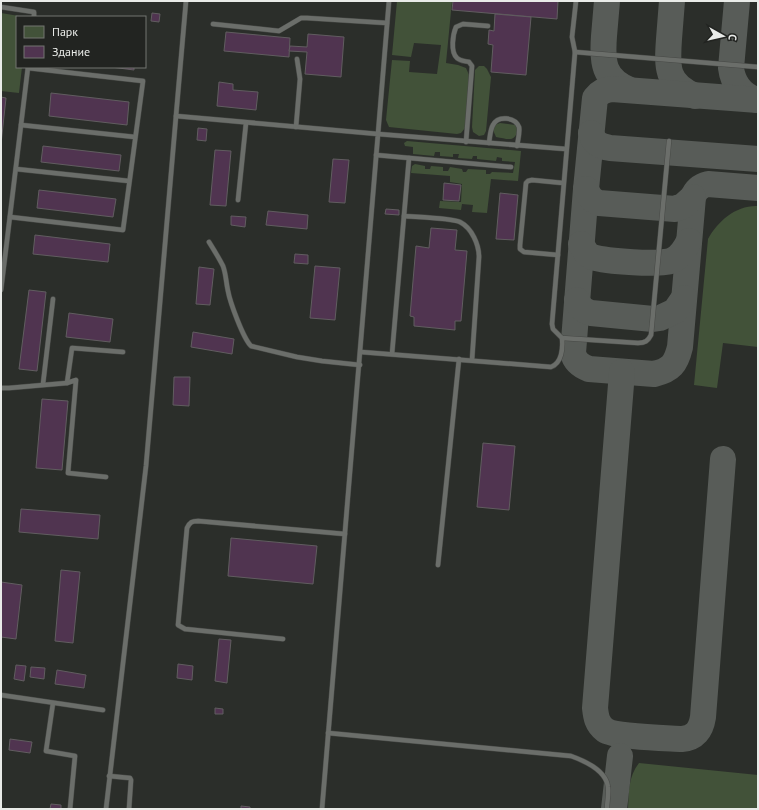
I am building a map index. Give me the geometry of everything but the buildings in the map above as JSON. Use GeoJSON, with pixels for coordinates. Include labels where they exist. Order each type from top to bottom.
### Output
{"type":"FeatureCollection","features":[{"type":"Feature","properties":{"kind":"lane"},"geometry":{"type":"LineString","coordinates":[[106,809],[146,466],[186,1]]}},
{"type":"Feature","properties":{"kind":"lane"},"geometry":{"type":"LineString","coordinates":[[322,809],[389,1]]}},
{"type":"Feature","properties":{"kind":"lane"},"geometry":{"type":"LineString","coordinates":[[576,1],[572,37],[575,52],[552,324],[553,329],[562,338],[638,343],[646,342],[649,339],[651,335],[669,142]]}},
{"type":"Feature","properties":{"kind":"lane"},"geometry":{"type":"LineString","coordinates":[[1,7],[34,12],[34,16]]}},
{"type":"Feature","properties":{"kind":"lane"},"geometry":{"type":"LineString","coordinates":[[213,24],[279,31],[301,18],[387,23]]}},
{"type":"Feature","properties":{"kind":"lane"},"geometry":{"type":"LineString","coordinates":[[466,142],[472,66],[469,62],[458,59],[454,54],[454,32],[456,27],[463,24],[488,26]]}},
{"type":"Feature","properties":{"kind":"lane"},"geometry":{"type":"LineString","coordinates":[[575,52],[758,67]]}},
{"type":"Feature","properties":{"kind":"lane"},"geometry":{"type":"LineString","coordinates":[[296,127],[300,79],[297,59]]}},
{"type":"Feature","properties":{"kind":"lane"},"geometry":{"type":"LineString","coordinates":[[1,290],[28,68],[143,81],[123,230],[10,217]]}},
{"type":"Feature","properties":{"kind":"lane"},"geometry":{"type":"LineString","coordinates":[[176,116],[466,142],[566,149]]}},
{"type":"Feature","properties":{"kind":"lane"},"geometry":{"type":"LineString","coordinates":[[490,143],[493,124],[501,118],[511,119],[517,123],[519,128],[517,146]]}},
{"type":"Feature","properties":{"kind":"lane"},"geometry":{"type":"LineString","coordinates":[[238,200],[246,123]]}},
{"type":"Feature","properties":{"kind":"lane"},"geometry":{"type":"LineString","coordinates":[[21,125],[135,137]]}},
{"type":"Feature","properties":{"kind":"lane"},"geometry":{"type":"LineString","coordinates":[[376,155],[510,167]]}},
{"type":"Feature","properties":{"kind":"lane"},"geometry":{"type":"LineString","coordinates":[[392,354],[409,158]]}},
{"type":"Feature","properties":{"kind":"lane"},"geometry":{"type":"LineString","coordinates":[[16,169],[129,181]]}},
{"type":"Feature","properties":{"kind":"lane"},"geometry":{"type":"LineString","coordinates":[[558,256],[524,252],[520,249],[520,245],[526,183],[532,180],[563,183]]}},
{"type":"Feature","properties":{"kind":"lane"},"geometry":{"type":"LineString","coordinates":[[404,216],[460,222],[468,229],[477,243],[479,257],[472,360]]}},
{"type":"Feature","properties":{"kind":"lane"},"geometry":{"type":"LineString","coordinates":[[209,242],[223,267],[230,298],[245,336],[251,346],[310,359],[360,365]]}},
{"type":"Feature","properties":{"kind":"lane"},"geometry":{"type":"LineString","coordinates":[[43,384],[54,299]]}},
{"type":"Feature","properties":{"kind":"lane"},"geometry":{"type":"LineString","coordinates":[[361,352],[551,367],[556,365],[560,358],[562,338]]}},
{"type":"Feature","properties":{"kind":"lane"},"geometry":{"type":"LineString","coordinates":[[67,383],[72,348],[123,352]]}},
{"type":"Feature","properties":{"kind":"lane"},"geometry":{"type":"LineString","coordinates":[[438,565],[459,359]]}},
{"type":"Feature","properties":{"kind":"lane"},"geometry":{"type":"LineString","coordinates":[[1,388],[67,383],[76,380],[68,473],[106,477]]}},
{"type":"Feature","properties":{"kind":"lane"},"geometry":{"type":"LineString","coordinates":[[283,639],[185,629],[178,625],[187,528],[189,524],[198,521],[345,534]]}},
{"type":"Feature","properties":{"kind":"lane"},"geometry":{"type":"LineString","coordinates":[[1,695],[103,710]]}},
{"type":"Feature","properties":{"kind":"lane"},"geometry":{"type":"LineString","coordinates":[[53,702],[46,751],[75,756],[70,809]]}},
{"type":"Feature","properties":{"kind":"lane"},"geometry":{"type":"LineString","coordinates":[[328,733],[571,756],[582,760],[593,767],[606,779],[608,786],[607,809]]}},
{"type":"Feature","properties":{"kind":"lane"},"geometry":{"type":"LineString","coordinates":[[109,776],[130,778],[129,809]]}},
{"type":"Feature","properties":{"kind":"green space"},"geometry":{"type":"Polygon","coordinates":[[[397,1],[452,1],[446,63],[466,68],[469,75],[465,128],[461,133],[457,134],[389,127],[386,120],[392,60],[410,61],[409,72],[437,74],[441,45],[414,43],[411,57],[392,55],[397,1]]]}},
{"type":"Feature","properties":{"kind":"green space"},"geometry":{"type":"Polygon","coordinates":[[[1,13],[19,16],[16,16],[16,68],[22,68],[19,93],[1,91],[1,13]]]}},
{"type":"Feature","properties":{"kind":"green space"},"geometry":{"type":"Polygon","coordinates":[[[479,66],[484,66],[491,77],[486,131],[484,135],[479,136],[473,132],[472,127],[475,70],[479,66]]]}},
{"type":"Feature","properties":{"kind":"green space"},"geometry":{"type":"Polygon","coordinates":[[[500,123],[515,125],[518,129],[513,138],[507,139],[496,137],[493,130],[495,125],[500,123]]]}},
{"type":"Feature","properties":{"kind":"green space"},"geometry":{"type":"Polygon","coordinates":[[[407,141],[521,151],[518,181],[491,179],[487,213],[472,212],[473,205],[462,204],[461,210],[439,208],[440,201],[461,202],[462,184],[450,182],[450,176],[411,173],[412,166],[415,164],[425,166],[425,169],[430,169],[431,166],[443,167],[443,171],[448,171],[450,167],[462,169],[463,172],[466,172],[468,169],[486,170],[486,174],[490,174],[492,172],[513,173],[515,162],[502,161],[502,158],[497,157],[496,161],[477,159],[477,156],[473,156],[472,159],[458,158],[459,154],[453,154],[453,157],[440,156],[440,152],[435,152],[434,156],[413,154],[413,147],[405,146],[404,143],[407,141]]]}},
{"type":"Feature","properties":{"kind":"green space"},"geometry":{"type":"Polygon","coordinates":[[[758,206],[758,347],[723,343],[717,388],[694,385],[708,239],[722,220],[728,215],[742,208],[758,206]]]}},
{"type":"Feature","properties":{"kind":"green space"},"geometry":{"type":"Polygon","coordinates":[[[639,763],[758,775],[758,809],[628,809],[631,779],[635,768],[639,763]]]}},
{"type":"Feature","properties":{"kind":"taxiway"},"geometry":{"type":"LineString","coordinates":[[607,1],[603,45],[604,62],[609,75],[614,81],[630,90]]}},
{"type":"Feature","properties":{"kind":"taxiway"},"geometry":{"type":"LineString","coordinates":[[672,1],[668,58],[670,74],[678,86],[695,96]]}},
{"type":"Feature","properties":{"kind":"taxiway"},"geometry":{"type":"LineString","coordinates":[[737,1],[731,68],[732,74],[739,88],[747,95],[757,100]]}},
{"type":"Feature","properties":{"kind":"taxiway"},"geometry":{"type":"LineString","coordinates":[[758,100],[612,89],[602,92],[595,98],[573,353],[575,359],[589,369],[654,374],[669,368],[677,358],[680,347],[694,194],[699,188],[708,184],[758,188]]}},
{"type":"Feature","properties":{"kind":"taxiway"},"geometry":{"type":"LineString","coordinates":[[591,133],[598,144],[610,148],[758,159]]}},
{"type":"Feature","properties":{"kind":"taxiway"},"geometry":{"type":"LineString","coordinates":[[586,189],[591,198],[599,203],[675,209],[683,206],[693,197]]}},
{"type":"Feature","properties":{"kind":"taxiway"},"geometry":{"type":"LineString","coordinates":[[581,244],[587,254],[599,259],[658,263],[667,262],[676,258],[686,247],[689,241]]}},
{"type":"Feature","properties":{"kind":"taxiway"},"geometry":{"type":"LineString","coordinates":[[577,300],[582,308],[591,313],[653,319],[660,318],[675,311],[684,298]]}},
{"type":"Feature","properties":{"kind":"taxiway"},"geometry":{"type":"LineString","coordinates":[[622,372],[595,708],[597,720],[605,730],[630,736],[682,739],[694,735],[701,726],[703,717],[723,459]]}},
{"type":"Feature","properties":{"kind":"taxiway"},"geometry":{"type":"LineString","coordinates":[[614,809],[620,756]]}}]}
